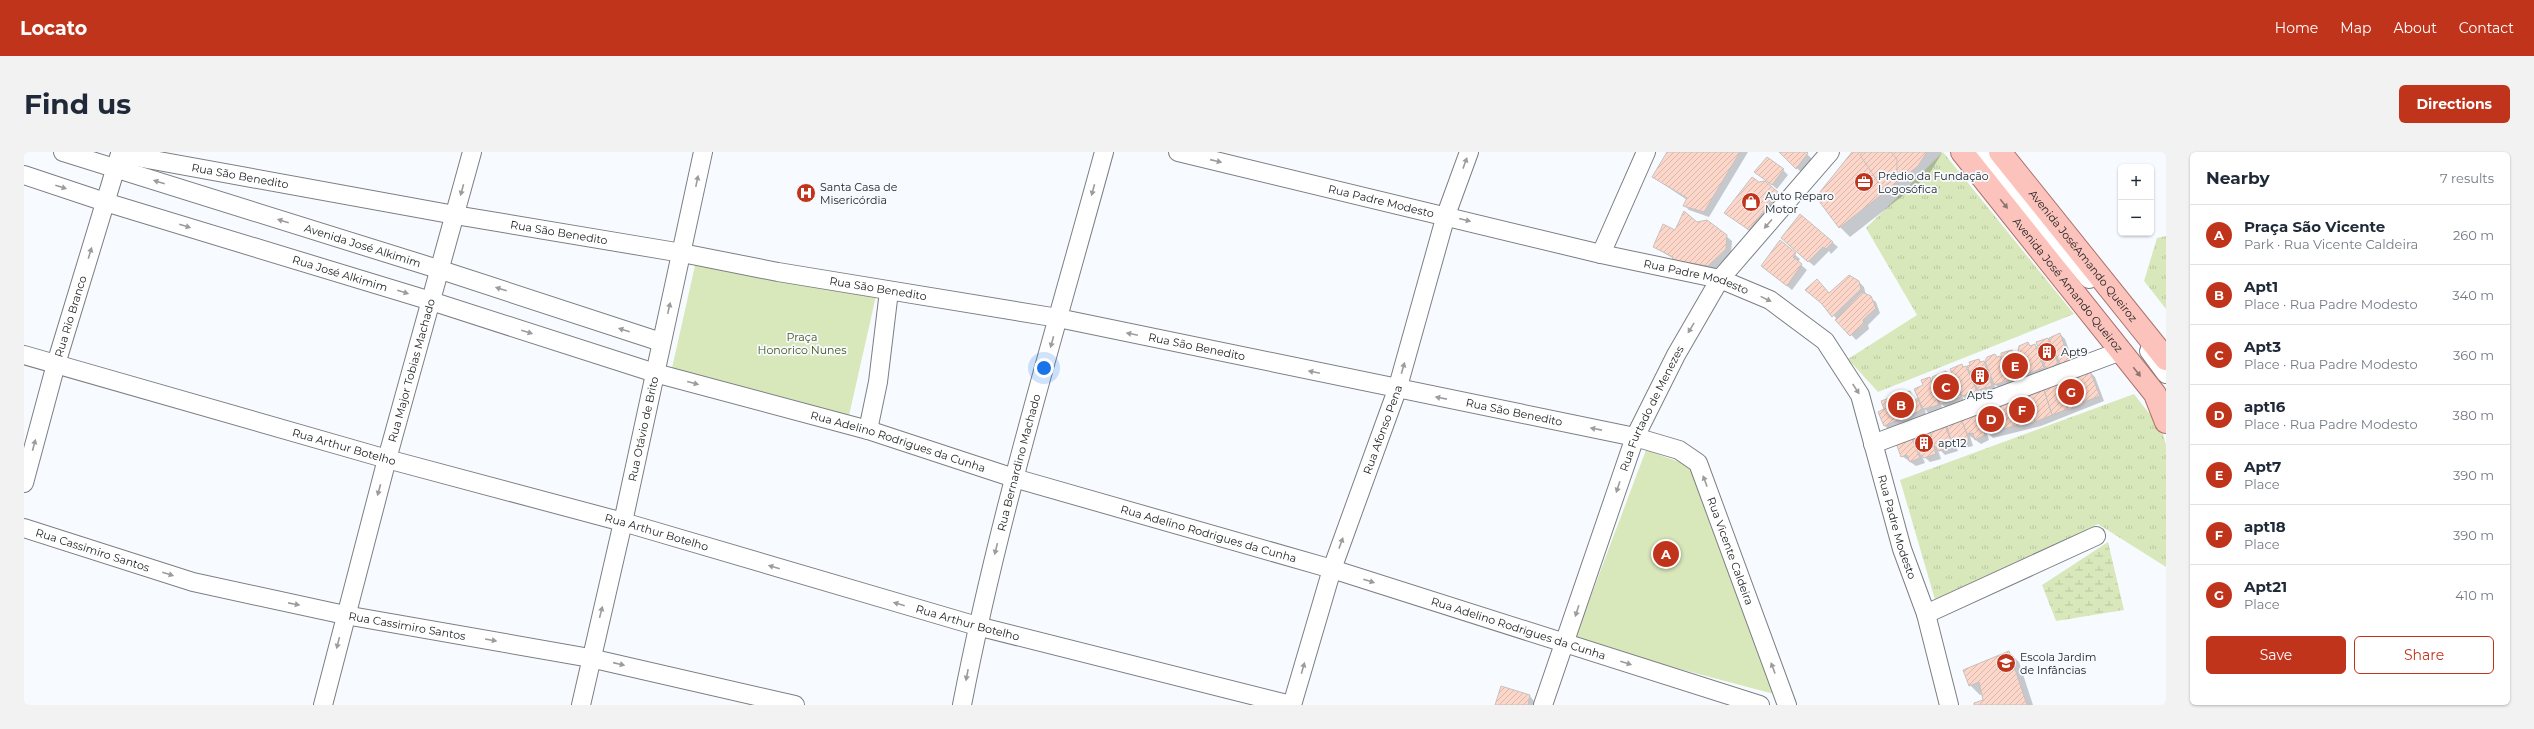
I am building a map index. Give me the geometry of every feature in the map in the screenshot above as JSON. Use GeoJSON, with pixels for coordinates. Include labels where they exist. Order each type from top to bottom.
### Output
{"type":"FeatureCollection","features":[{"type":"Feature","properties":{"kind":"main road","name":"Avenida José Amando Queiroz"},"geometry":{"type":"LineString","coordinates":[[1962,152],[2155,394],[2166,422]]}},
{"type":"Feature","properties":{"kind":"main road","name":"Avenida JoséAmando Queiroz"},"geometry":{"type":"LineString","coordinates":[[2000,152],[2166,359]]}},
{"type":"Feature","properties":{"kind":"street","name":"Avenida José Alkimim"},"geometry":{"type":"LineString","coordinates":[[63,152],[118,158],[441,270],[661,342]]}},
{"type":"Feature","properties":{"kind":"street","name":"Rua Major Tobias Machado"},"geometry":{"type":"LineString","coordinates":[[322,705],[387,459],[441,270],[472,152]]}},
{"type":"Feature","properties":{"kind":"street","name":"Rua Otávio de Brito"},"geometry":{"type":"LineString","coordinates":[[581,705],[590,658],[623,522],[661,342],[704,152]]}},
{"type":"Feature","properties":{"kind":"street","name":"Rua Bernardino Machado"},"geometry":{"type":"LineString","coordinates":[[962,705],[977,626],[1014,478],[1104,152]]}},
{"type":"Feature","properties":{"kind":"street","name":"Rua Padre Modesto"},"geometry":{"type":"LineString","coordinates":[[1178,152],[1601,254],[1720,279],[1770,300],[1824,341],[1860,395],[1902,549],[1926,614],[1949,705]]}},
{"type":"Feature","properties":{"kind":"street","name":"Rua Afonso Pena"},"geometry":{"type":"LineString","coordinates":[[1292,705],[1332,569],[1397,390],[1446,216],[1469,152]]}},
{"type":"Feature","properties":{"kind":"street"},"geometry":{"type":"LineString","coordinates":[[1601,254],[1646,152]]}},
{"type":"Feature","properties":{"kind":"street","name":"Rua Furtado de Menezes"},"geometry":{"type":"LineString","coordinates":[[1544,705],[1566,645],[1635,437],[1676,354],[1720,279],[1830,152]]}},
{"type":"Feature","properties":{"kind":"street"},"geometry":{"type":"LineString","coordinates":[[1982,152],[2161,365],[2166,374]]}},
{"type":"Feature","properties":{"kind":"street","name":"Rua Rio Branco"},"geometry":{"type":"LineString","coordinates":[[24,483],[56,364],[118,158]]}},
{"type":"Feature","properties":{"kind":"street","name":"Rua São Benedito"},"geometry":{"type":"LineString","coordinates":[[118,158],[682,252],[778,272],[873,286],[889,291],[1058,318],[1397,390],[1635,437]]}},
{"type":"Feature","properties":{"kind":"street","name":"Rua José Alkimim"},"geometry":{"type":"LineString","coordinates":[[24,175],[105,202],[431,301],[655,373]]}},
{"type":"Feature","properties":{"kind":"street"},"geometry":{"type":"LineString","coordinates":[[868,430],[878,382],[889,291]]}},
{"type":"Feature","properties":{"kind":"street"},"geometry":{"type":"LineString","coordinates":[[1873,444],[2121,350]]}},
{"type":"Feature","properties":{"kind":"street","name":"Rua Arthur Botelho"},"geometry":{"type":"LineString","coordinates":[[24,355],[387,459],[623,522],[977,626],[1292,705]]}},
{"type":"Feature","properties":{"kind":"street","name":"Rua Adelino Rodrigues da Cunha"},"geometry":{"type":"LineString","coordinates":[[655,373],[868,430],[1014,478],[1332,569],[1566,645],[1760,705]]}},
{"type":"Feature","properties":{"kind":"street","name":"Rua Vicente Caldeira"},"geometry":{"type":"LineString","coordinates":[[1635,437],[1679,450],[1698,463],[1787,705]]}},
{"type":"Feature","properties":{"kind":"street","name":"Rua Cassimiro Santos"},"geometry":{"type":"LineString","coordinates":[[24,528],[193,582],[345,615],[590,658],[795,705]]}},
{"type":"Feature","properties":{"kind":"street"},"geometry":{"type":"LineString","coordinates":[[1926,614],[2096,536]]}},
{"type":"Feature","properties":{"kind":"green space"},"geometry":{"type":"Polygon","coordinates":[[[1943,152],[2074,314],[1878,392],[1848,359],[1917,315],[1866,228],[1943,152]]]}},
{"type":"Feature","properties":{"kind":"green space"},"geometry":{"type":"Polygon","coordinates":[[[2166,236],[2166,309],[2144,281],[2157,238],[2166,236]]]}},
{"type":"Feature","properties":{"kind":"green space","name":"Praça Honorico Nunes"},"geometry":{"type":"Polygon","coordinates":[[[696,261],[876,296],[848,420],[672,368],[696,261]]]}},
{"type":"Feature","properties":{"kind":"green space"},"geometry":{"type":"Polygon","coordinates":[[[2134,394],[2162,430],[2166,445],[2166,567],[2098,524],[1936,603],[1900,480],[2134,394]]]}},
{"type":"Feature","properties":{"kind":"green space"},"geometry":{"type":"Polygon","coordinates":[[[1646,450],[1693,467],[1774,694],[1574,641],[1646,450]]]}},
{"type":"Feature","properties":{"kind":"green space"},"geometry":{"type":"Polygon","coordinates":[[[2108,542],[2124,610],[2056,621],[2042,585],[2108,542]]]}},
{"type":"Feature","properties":{"kind":"building"},"geometry":{"type":"Polygon","coordinates":[[[1667,152],[1740,152],[1704,212],[1683,206],[1687,198],[1652,177],[1667,152]]]}},
{"type":"Feature","properties":{"kind":"building"},"geometry":{"type":"Polygon","coordinates":[[[1779,152],[1807,152],[1808,153],[1796,169],[1779,152]]]}},
{"type":"Feature","properties":{"kind":"building","name":"Prédio da Fundação Logosófica"},"geometry":{"type":"Polygon","coordinates":[[[1852,152],[1927,152],[1918,166],[1839,228],[1816,197],[1852,152]]]}},
{"type":"Feature","properties":{"kind":"building"},"geometry":{"type":"Polygon","coordinates":[[[1863,152],[1891,152],[1897,159],[1897,177],[1882,188],[1860,155],[1863,152]]]}},
{"type":"Feature","properties":{"kind":"building"},"geometry":{"type":"Polygon","coordinates":[[[1767,157],[1784,169],[1772,185],[1754,172],[1767,157]]]}},
{"type":"Feature","properties":{"kind":"building","name":"Auto Reparo Motor"},"geometry":{"type":"Polygon","coordinates":[[[1752,177],[1759,182],[1765,181],[1778,192],[1749,230],[1724,213],[1752,177]]]}},
{"type":"Feature","properties":{"kind":"building"},"geometry":{"type":"Polygon","coordinates":[[[1684,211],[1697,222],[1707,220],[1727,235],[1726,249],[1708,266],[1672,260],[1673,257],[1653,247],[1663,224],[1675,230],[1684,211]]]}},
{"type":"Feature","properties":{"kind":"building"},"geometry":{"type":"Polygon","coordinates":[[[1800,214],[1833,242],[1826,249],[1823,247],[1808,262],[1781,238],[1800,214]]]}},
{"type":"Feature","properties":{"kind":"building"},"geometry":{"type":"Polygon","coordinates":[[[1780,240],[1796,253],[1793,257],[1802,264],[1787,286],[1761,266],[1780,240]]]}},
{"type":"Feature","properties":{"kind":"building"},"geometry":{"type":"Polygon","coordinates":[[[1849,275],[1859,281],[1861,289],[1832,317],[1821,303],[1805,290],[1817,279],[1829,293],[1849,275]]]}},
{"type":"Feature","properties":{"kind":"building"},"geometry":{"type":"Polygon","coordinates":[[[1862,292],[1871,296],[1876,308],[1863,320],[1864,324],[1850,336],[1835,320],[1862,292]]]}},
{"type":"Feature","properties":{"kind":"building"},"geometry":{"type":"Polygon","coordinates":[[[2060,333],[2070,361],[2061,366],[2049,338],[2060,333]]]}},
{"type":"Feature","properties":{"kind":"building","name":"Apt9"},"geometry":{"type":"Polygon","coordinates":[[[2048,338],[2058,364],[2046,369],[2036,342],[2048,338]]]}},
{"type":"Feature","properties":{"kind":"building"},"geometry":{"type":"Polygon","coordinates":[[[2028,342],[2030,346],[2035,344],[2044,368],[2029,373],[2018,352],[2019,346],[2028,342]]]}},
{"type":"Feature","properties":{"kind":"building"},"geometry":{"type":"Polygon","coordinates":[[[2012,350],[2014,354],[2017,353],[2029,373],[2011,380],[2001,359],[2001,353],[2012,350]]]}},
{"type":"Feature","properties":{"kind":"building"},"geometry":{"type":"Polygon","coordinates":[[[1995,354],[1997,357],[2000,356],[2010,380],[1994,385],[1985,361],[1987,357],[1995,354]]]}},
{"type":"Feature","properties":{"kind":"building","name":"Apt5"},"geometry":{"type":"Polygon","coordinates":[[[1979,359],[1980,362],[1984,361],[1992,386],[1978,390],[1967,366],[1970,365],[1969,362],[1979,359]]]}},
{"type":"Feature","properties":{"kind":"building"},"geometry":{"type":"Polygon","coordinates":[[[1962,364],[1963,367],[1966,366],[1977,392],[1962,396],[1950,369],[1962,364]]]}},
{"type":"Feature","properties":{"kind":"building"},"geometry":{"type":"Polygon","coordinates":[[[1946,371],[1948,377],[1952,375],[1961,397],[1940,404],[1932,377],[1946,371]]]}},
{"type":"Feature","properties":{"kind":"building"},"geometry":{"type":"Polygon","coordinates":[[[2090,371],[2100,396],[2084,402],[2074,376],[2090,371]]]}},
{"type":"Feature","properties":{"kind":"building"},"geometry":{"type":"Polygon","coordinates":[[[2074,376],[2084,404],[2068,410],[2058,381],[2074,376]]]}},
{"type":"Feature","properties":{"kind":"building"},"geometry":{"type":"Polygon","coordinates":[[[1930,377],[1939,405],[1923,409],[1914,389],[1923,385],[1921,380],[1930,377]]]}},
{"type":"Feature","properties":{"kind":"building"},"geometry":{"type":"Polygon","coordinates":[[[2058,381],[2068,409],[2052,415],[2043,387],[2058,381]]]}},
{"type":"Feature","properties":{"kind":"building"},"geometry":{"type":"Polygon","coordinates":[[[2043,387],[2052,415],[2035,422],[2027,393],[2043,387]]]}},
{"type":"Feature","properties":{"kind":"building"},"geometry":{"type":"Polygon","coordinates":[[[1910,391],[1914,401],[1918,398],[1922,410],[1884,426],[1878,412],[1884,409],[1881,401],[1910,391]]]}},
{"type":"Feature","properties":{"kind":"building"},"geometry":{"type":"Polygon","coordinates":[[[2027,393],[2035,422],[2018,427],[2010,398],[2027,393]]]}},
{"type":"Feature","properties":{"kind":"building"},"geometry":{"type":"Polygon","coordinates":[[[2010,398],[2017,425],[2004,429],[1994,403],[2010,398]]]}},
{"type":"Feature","properties":{"kind":"building"},"geometry":{"type":"Polygon","coordinates":[[[1994,403],[2003,429],[1987,434],[1979,409],[1994,403]]]}},
{"type":"Feature","properties":{"kind":"building"},"geometry":{"type":"Polygon","coordinates":[[[1976,410],[1985,435],[1975,440],[1973,433],[1967,434],[1960,416],[1976,410]]]}},
{"type":"Feature","properties":{"kind":"building"},"geometry":{"type":"Polygon","coordinates":[[[1960,416],[1969,440],[1959,444],[1951,439],[1945,422],[1960,416]]]}},
{"type":"Feature","properties":{"kind":"building"},"geometry":{"type":"Polygon","coordinates":[[[1944,423],[1953,446],[1939,451],[1934,445],[1929,428],[1944,423]]]}},
{"type":"Feature","properties":{"kind":"building","name":"apt12"},"geometry":{"type":"Polygon","coordinates":[[[1929,428],[1936,454],[1924,458],[1918,453],[1912,434],[1929,428]]]}},
{"type":"Feature","properties":{"kind":"building"},"geometry":{"type":"Polygon","coordinates":[[[1910,434],[1920,458],[1910,462],[1907,455],[1901,457],[1895,440],[1910,434]]]}},
{"type":"Feature","properties":{"kind":"building"},"geometry":{"type":"Polygon","coordinates":[[[2009,651],[2027,705],[1974,705],[1974,703],[1983,700],[1979,682],[1969,686],[1963,670],[2009,651]]]}},
{"type":"Feature","properties":{"kind":"building"},"geometry":{"type":"Polygon","coordinates":[[[1501,686],[1530,695],[1528,705],[1495,705],[1501,686]]]}},
{"type":"Feature","properties":{"kind":"place","name":"Prédio da Fundação Logosófica"},"geometry":{"type":"Point","coordinates":[1864,182]}},
{"type":"Feature","properties":{"kind":"place","name":"Santa Casa de Misericórdia"},"geometry":{"type":"Point","coordinates":[806,193]}},
{"type":"Feature","properties":{"kind":"place","name":"Auto Reparo Motor"},"geometry":{"type":"Point","coordinates":[1751,202]}},
{"type":"Feature","properties":{"kind":"place","name":"Apt9"},"geometry":{"type":"Point","coordinates":[2047,352]}},
{"type":"Feature","properties":{"kind":"place","name":"Apt7"},"geometry":{"type":"Point","coordinates":[2015,366]}},
{"type":"Feature","properties":{"kind":"place","name":"Apt5"},"geometry":{"type":"Point","coordinates":[1980,376]}},
{"type":"Feature","properties":{"kind":"place","name":"Apt3"},"geometry":{"type":"Point","coordinates":[1946,387]}},
{"type":"Feature","properties":{"kind":"place","name":"Apt21"},"geometry":{"type":"Point","coordinates":[2071,392]}},
{"type":"Feature","properties":{"kind":"place","name":"Apt1"},"geometry":{"type":"Point","coordinates":[1901,405]}},
{"type":"Feature","properties":{"kind":"place","name":"apt18"},"geometry":{"type":"Point","coordinates":[2022,410]}},
{"type":"Feature","properties":{"kind":"place","name":"apt16"},"geometry":{"type":"Point","coordinates":[1991,419]}},
{"type":"Feature","properties":{"kind":"place","name":"apt12"},"geometry":{"type":"Point","coordinates":[1924,443]}},
{"type":"Feature","properties":{"kind":"place","name":"Praça São Vicente"},"geometry":{"type":"Point","coordinates":[1666,554]}},
{"type":"Feature","properties":{"kind":"place","name":"Escola Jardim de Infâncias"},"geometry":{"type":"Point","coordinates":[2006,663]}}]}
